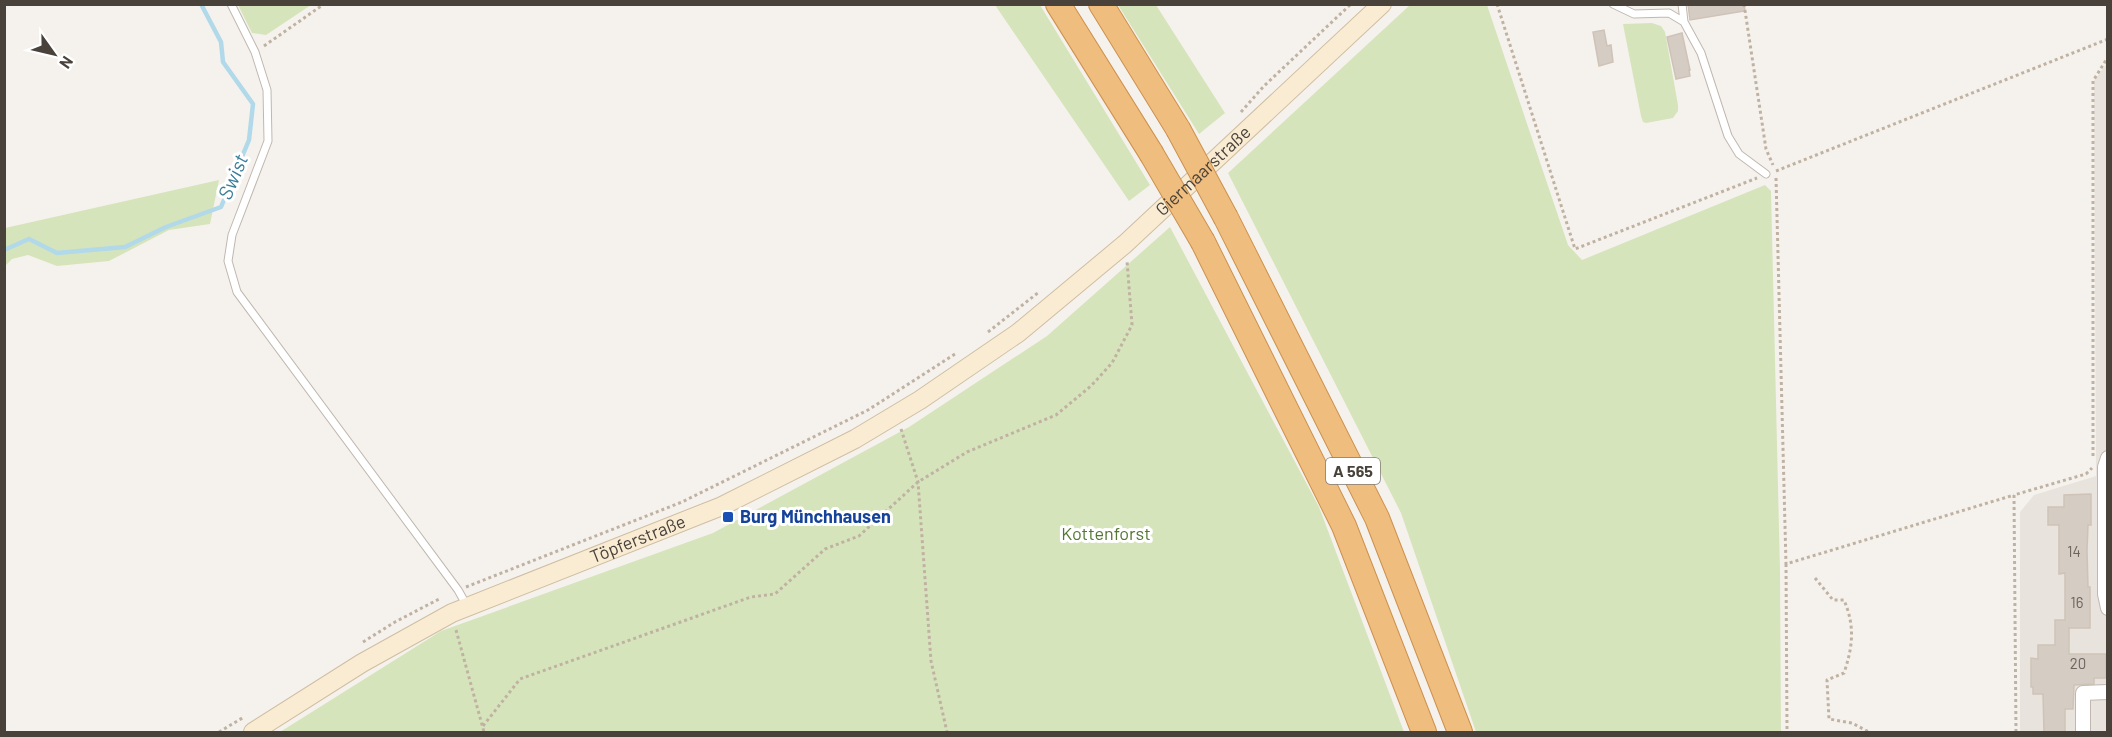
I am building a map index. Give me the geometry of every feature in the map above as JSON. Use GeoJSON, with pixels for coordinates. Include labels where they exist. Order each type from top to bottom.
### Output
{"type":"FeatureCollection","features":[{"type":"Feature","properties":{"kind":"highway","name":"A 565"},"geometry":{"type":"LineString","coordinates":[[1058,4],[1151,153],[1203,242],[1344,526],[1424,732]]}},
{"type":"Feature","properties":{"kind":"highway","name":"A 565"},"geometry":{"type":"LineString","coordinates":[[1101,4],[1178,129],[1226,218],[1377,518],[1460,732]]}},
{"type":"Feature","properties":{"kind":"main road","name":"Giermaarstraße"},"geometry":{"type":"LineString","coordinates":[[1018,333],[1119,250],[1382,4]]}},
{"type":"Feature","properties":{"kind":"main road","name":"Töpferstraße"},"geometry":{"type":"LineString","coordinates":[[253,732],[362,663],[459,610],[722,506],[855,439],[920,400],[1018,333]]}},
{"type":"Feature","properties":{"kind":"street"},"geometry":{"type":"LineString","coordinates":[[2108,459],[2105,467],[2105,594],[2108,608]]}},
{"type":"Feature","properties":{"kind":"street"},"geometry":{"type":"LineString","coordinates":[[2083,732],[2083,693],[2108,692]]}},
{"type":"Feature","properties":{"kind":"lane"},"geometry":{"type":"LineString","coordinates":[[231,4],[255,52],[267,90],[268,141],[232,235],[228,261],[237,292],[458,590],[459,610]]}},
{"type":"Feature","properties":{"kind":"lane"},"geometry":{"type":"LineString","coordinates":[[1613,4],[1634,14],[1670,13],[1684,22]]}},
{"type":"Feature","properties":{"kind":"lane"},"geometry":{"type":"LineString","coordinates":[[1682,4],[1684,22],[1701,53],[1728,136],[1739,154],[1766,174]]}},
{"type":"Feature","properties":{"kind":"path"},"geometry":{"type":"LineString","coordinates":[[255,52],[324,4]]}},
{"type":"Feature","properties":{"kind":"path"},"geometry":{"type":"LineString","coordinates":[[1236,116],[1264,86],[1351,4]]}},
{"type":"Feature","properties":{"kind":"path"},"geometry":{"type":"LineString","coordinates":[[1497,4],[1575,249],[2108,39]]}},
{"type":"Feature","properties":{"kind":"path"},"geometry":{"type":"LineString","coordinates":[[1744,4],[1766,149],[1776,171],[1786,564],[1787,732]]}},
{"type":"Feature","properties":{"kind":"path"},"geometry":{"type":"LineString","coordinates":[[1786,564],[2086,474],[2093,466],[2092,81],[2108,57]]}},
{"type":"Feature","properties":{"kind":"path"},"geometry":{"type":"LineString","coordinates":[[483,726],[520,679],[751,597],[775,594],[825,549],[859,536],[918,483],[967,452],[1056,415],[1091,386],[1112,363],[1132,325],[1127,260],[1119,250]]}},
{"type":"Feature","properties":{"kind":"path"},"geometry":{"type":"LineString","coordinates":[[987,333],[1041,291]]}},
{"type":"Feature","properties":{"kind":"path"},"geometry":{"type":"LineString","coordinates":[[458,590],[682,502],[868,410],[958,352]]}},
{"type":"Feature","properties":{"kind":"path"},"geometry":{"type":"LineString","coordinates":[[891,395],[918,483],[931,661],[947,732]]}},
{"type":"Feature","properties":{"kind":"path"},"geometry":{"type":"LineString","coordinates":[[2014,495],[2016,732]]}},
{"type":"Feature","properties":{"kind":"path"},"geometry":{"type":"LineString","coordinates":[[1815,578],[1833,600],[1844,600],[1851,616],[1853,631],[1851,651],[1844,673],[1827,680],[1829,719],[1852,723],[1869,732]]}},
{"type":"Feature","properties":{"kind":"path"},"geometry":{"type":"LineString","coordinates":[[459,610],[484,732]]}},
{"type":"Feature","properties":{"kind":"shaded area"},"geometry":{"type":"Polygon","coordinates":[[[2107,63],[2107,732],[2020,732],[2020,512],[2034,495],[2096,476],[2094,81],[2107,63]]]}},
{"type":"Feature","properties":{"kind":"green space"},"geometry":{"type":"Polygon","coordinates":[[[238,5],[311,5],[266,35],[252,33],[238,5]]]}},
{"type":"Feature","properties":{"kind":"green space"},"geometry":{"type":"Polygon","coordinates":[[[995,5],[1040,5],[1150,185],[1129,201],[995,5]]]}},
{"type":"Feature","properties":{"kind":"green space"},"geometry":{"type":"Polygon","coordinates":[[[1118,5],[1156,5],[1225,113],[1199,134],[1118,5]]]}},
{"type":"Feature","properties":{"kind":"green space"},"geometry":{"type":"Polygon","coordinates":[[[1410,5],[1487,5],[1568,245],[1582,260],[1765,185],[1771,191],[1780,571],[1781,732],[1476,732],[1401,513],[1228,173],[1410,5]]]}},
{"type":"Feature","properties":{"kind":"green space"},"geometry":{"type":"Polygon","coordinates":[[[1652,23],[1661,26],[1665,32],[1678,111],[1673,118],[1646,123],[1643,122],[1641,116],[1623,24],[1652,23]]]}},
{"type":"Feature","properties":{"kind":"green space"},"geometry":{"type":"Polygon","coordinates":[[[219,180],[210,224],[169,230],[109,261],[57,266],[28,255],[12,259],[5,266],[5,228],[219,180]]]}},
{"type":"Feature","properties":{"kind":"green space","name":"Kottenforst"},"geometry":{"type":"Polygon","coordinates":[[[1170,227],[1319,507],[1404,732],[280,732],[441,631],[713,533],[909,427],[1047,336],[1170,227]]]}},
{"type":"Feature","properties":{"kind":"building"},"geometry":{"type":"Polygon","coordinates":[[[1688,4],[1744,4],[1745,11],[1690,20],[1688,4]]]}},
{"type":"Feature","properties":{"kind":"building"},"geometry":{"type":"Polygon","coordinates":[[[1604,30],[1607,46],[1611,45],[1613,62],[1599,66],[1593,32],[1604,30]]]}},
{"type":"Feature","properties":{"kind":"building"},"geometry":{"type":"Polygon","coordinates":[[[1682,33],[1690,76],[1676,79],[1667,37],[1682,33]]]}},
{"type":"Feature","properties":{"kind":"building"},"geometry":{"type":"Polygon","coordinates":[[[2091,494],[2091,525],[2088,525],[2087,550],[2090,628],[2069,628],[2069,654],[2106,654],[2106,678],[2094,678],[2094,684],[2074,685],[2073,709],[2065,709],[2065,732],[2044,732],[2043,694],[2033,694],[2031,658],[2038,659],[2038,645],[2055,645],[2055,620],[2065,620],[2065,573],[2059,574],[2059,525],[2048,525],[2048,507],[2064,507],[2064,495],[2091,494]]]}},
{"type":"Feature","properties":{"kind":"waterway","name":"Swist"},"geometry":{"type":"LineString","coordinates":[[4,250],[29,239],[57,253],[125,247],[166,227],[221,207],[249,140],[253,104],[223,62],[221,42],[201,4]]}},
{"type":"Feature","properties":{"kind":"place","name":"Burg Münchhausen"},"geometry":{"type":"Point","coordinates":[728,517]}}]}
